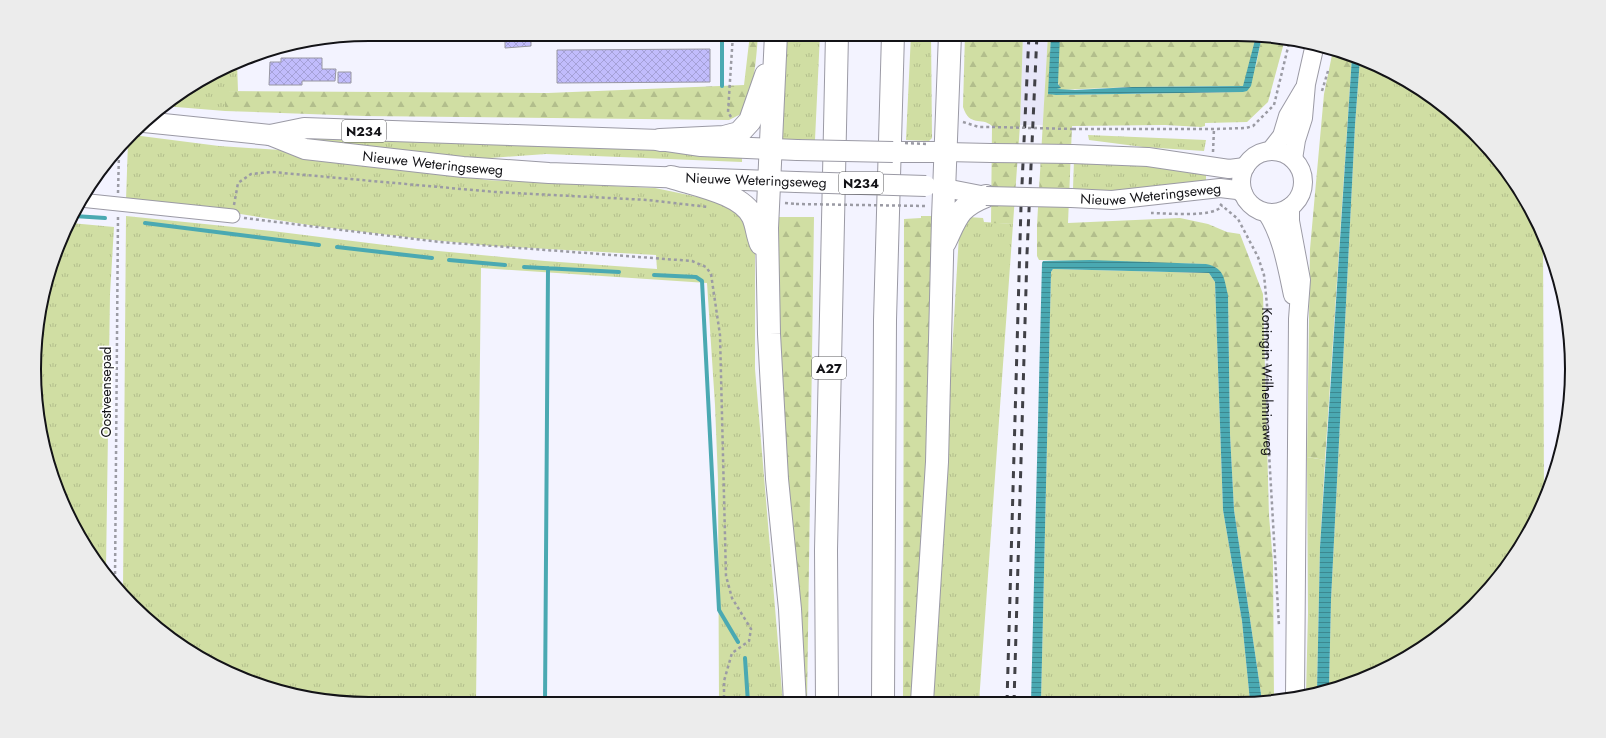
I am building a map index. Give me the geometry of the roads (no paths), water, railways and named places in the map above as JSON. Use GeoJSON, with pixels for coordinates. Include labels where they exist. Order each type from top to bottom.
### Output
{"type":"FeatureCollection","features":[{"type":"Feature","properties":{"kind":"highway"},"geometry":{"type":"LineString","coordinates":[[660,140],[724,138],[734,136],[743,130],[750,121],[775,41]]}},
{"type":"Feature","properties":{"kind":"highway"},"geometry":{"type":"LineString","coordinates":[[775,41],[768,192],[767,258],[770,382],[777,479],[790,609],[795,697]]}},
{"type":"Feature","properties":{"kind":"highway","name":"A27"},"geometry":{"type":"LineString","coordinates":[[827,697],[826,550],[837,41]]}},
{"type":"Feature","properties":{"kind":"highway"},"geometry":{"type":"LineString","coordinates":[[883,697],[885,320],[893,41]]}},
{"type":"Feature","properties":{"kind":"highway"},"geometry":{"type":"LineString","coordinates":[[922,697],[937,462],[942,249],[932,193],[949,41]]}},
{"type":"Feature","properties":{"kind":"highway"},"geometry":{"type":"LineString","coordinates":[[671,178],[730,196],[742,204],[753,217],[757,236],[767,258]]}},
{"type":"Feature","properties":{"kind":"highway"},"geometry":{"type":"LineString","coordinates":[[942,249],[962,210],[971,202],[986,196]]}},
{"type":"Feature","properties":{"kind":"main road"},"geometry":{"type":"LineString","coordinates":[[1293,158],[1296,140],[1296,117],[1306,84],[1314,50]]}},
{"type":"Feature","properties":{"kind":"main road"},"geometry":{"type":"LineString","coordinates":[[1271,150],[1296,117]]}},
{"type":"Feature","properties":{"kind":"main road","name":"Nieuwe Weteringseweg"},"geometry":{"type":"LineString","coordinates":[[152,123],[270,135],[304,149],[431,164],[549,173],[671,178],[768,192],[796,182],[986,196],[1120,199],[1220,188],[1237,190],[1243,193]]}},
{"type":"Feature","properties":{"kind":"main road","name":"Nieuwe Weteringseweg"},"geometry":{"type":"LineString","coordinates":[[270,135],[304,128],[660,140],[701,146],[797,150],[1072,154],[1148,158],[1230,169],[1245,167]]}},
{"type":"Feature","properties":{"kind":"main road"},"geometry":{"type":"LineString","coordinates":[[1271,150],[1284,153],[1293,158],[1299,166],[1304,184],[1302,193],[1290,208],[1283,211],[1267,213],[1257,209],[1249,202],[1243,193],[1241,184],[1245,167],[1257,154],[1271,150]]}},
{"type":"Feature","properties":{"kind":"main road","name":"Koningin Wilhelminaweg"},"geometry":{"type":"LineString","coordinates":[[1290,208],[1290,221],[1301,280],[1298,319],[1295,692]]}},
{"type":"Feature","properties":{"kind":"main road","name":"Koningin Wilhelminaweg"},"geometry":{"type":"LineString","coordinates":[[1267,213],[1279,236],[1298,319]]}},
{"type":"Feature","properties":{"kind":"street"},"geometry":{"type":"LineString","coordinates":[[88,200],[118,199],[233,216]]}},
{"type":"Feature","properties":{"kind":"water"},"geometry":{"type":"Polygon","coordinates":[[[1051,41],[1060,41],[1058,84],[1061,88],[1057,89],[1075,90],[1132,87],[1243,86],[1254,42],[1261,42],[1251,86],[1247,91],[1243,92],[1048,94],[1051,41]]]}},
{"type":"Feature","properties":{"kind":"water"},"geometry":{"type":"Polygon","coordinates":[[[1352,62],[1360,65],[1355,125],[1331,600],[1329,684],[1317,687],[1320,547],[1352,62]]]}},
{"type":"Feature","properties":{"kind":"water"},"geometry":{"type":"Polygon","coordinates":[[[1090,260],[1206,264],[1217,268],[1223,275],[1228,295],[1230,434],[1234,510],[1261,696],[1250,696],[1242,621],[1223,510],[1215,282],[1209,273],[1053,269],[1051,272],[1041,697],[1031,697],[1043,261],[1090,260]]]}},
{"type":"Feature","properties":{"kind":"waterway"},"geometry":{"type":"LineString","coordinates":[[722,41],[722,86]]}},
{"type":"Feature","properties":{"kind":"waterway"},"geometry":{"type":"LineString","coordinates":[[79,216],[105,218]]}},
{"type":"Feature","properties":{"kind":"waterway"},"geometry":{"type":"LineString","coordinates":[[145,223],[319,245]]}},
{"type":"Feature","properties":{"kind":"waterway"},"geometry":{"type":"LineString","coordinates":[[337,247],[432,258]]}},
{"type":"Feature","properties":{"kind":"waterway"},"geometry":{"type":"LineString","coordinates":[[449,260],[505,265]]}},
{"type":"Feature","properties":{"kind":"waterway"},"geometry":{"type":"LineString","coordinates":[[524,267],[619,272]]}},
{"type":"Feature","properties":{"kind":"waterway"},"geometry":{"type":"LineString","coordinates":[[545,697],[548,268]]}},
{"type":"Feature","properties":{"kind":"waterway"},"geometry":{"type":"LineString","coordinates":[[654,275],[696,277],[702,281],[719,610],[738,642]]}},
{"type":"Feature","properties":{"kind":"waterway"},"geometry":{"type":"LineString","coordinates":[[745,658],[748,697]]}},
{"type":"Feature","properties":{"kind":"railway"},"geometry":{"type":"LineString","coordinates":[[1007,697],[1021,206],[1029,41]]}},
{"type":"Feature","properties":{"kind":"railway"},"geometry":{"type":"LineString","coordinates":[[1014,697],[1027,254],[1037,41]]}}]}
